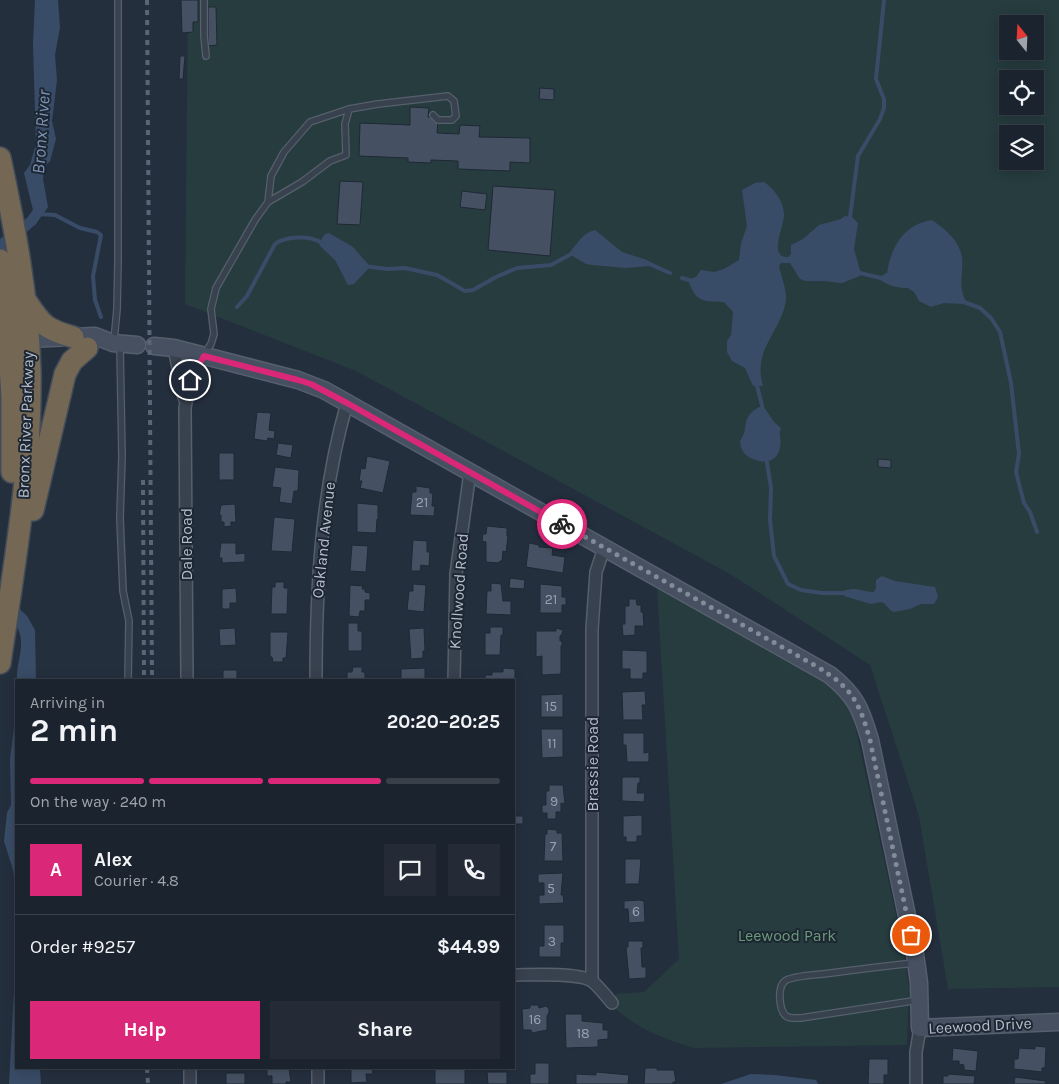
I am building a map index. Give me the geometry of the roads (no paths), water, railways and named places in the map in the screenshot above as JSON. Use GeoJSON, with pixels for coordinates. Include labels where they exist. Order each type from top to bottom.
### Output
{"type":"FeatureCollection","features":[{"type":"Feature","properties":{"kind":"highway","name":"Bronx River Parkway"},"geometry":{"type":"LineString","coordinates":[[0,158],[13,220],[7,262],[30,390],[21,520],[6,582],[6,624],[0,664]]}},
{"type":"Feature","properties":{"kind":"highway","name":"Bronx River Parkway"},"geometry":{"type":"LineString","coordinates":[[7,262],[26,301],[22,344]]}},
{"type":"Feature","properties":{"kind":"highway"},"geometry":{"type":"LineString","coordinates":[[6,582],[29,526],[65,374],[80,342],[44,325],[26,301]]}},
{"type":"Feature","properties":{"kind":"street","name":"Leewood Drive"},"geometry":{"type":"LineString","coordinates":[[22,344],[80,342],[100,347],[117,344],[174,348],[298,380],[317,387],[816,666],[844,686],[854,699],[862,713],[870,740],[916,963],[920,1000],[920,1028],[1059,1022]]}},
{"type":"Feature","properties":{"kind":"street","name":"Dale Road"},"geometry":{"type":"LineString","coordinates":[[174,348],[186,408]]}},
{"type":"Feature","properties":{"kind":"street","name":"Dale Road"},"geometry":{"type":"LineString","coordinates":[[187,679],[186,408],[190,380],[204,356]]}},
{"type":"Feature","properties":{"kind":"street","name":"Oakland Avenue"},"geometry":{"type":"LineString","coordinates":[[316,679],[318,568],[334,455],[347,403]]}},
{"type":"Feature","properties":{"kind":"street","name":"Knollwood Road"},"geometry":{"type":"LineString","coordinates":[[454,679],[456,574],[470,472]]}},
{"type":"Feature","properties":{"kind":"street","name":"Brassie Road"},"geometry":{"type":"LineString","coordinates":[[592,981],[592,629],[596,572],[604,548]]}},
{"type":"Feature","properties":{"kind":"street"},"geometry":{"type":"LineString","coordinates":[[515,975],[568,976],[592,981],[612,1003]]}},
{"type":"Feature","properties":{"kind":"street"},"geometry":{"type":"LineString","coordinates":[[916,1084],[916,1052],[920,1028]]}},
{"type":"Feature","properties":{"kind":"street"},"geometry":{"type":"LineString","coordinates":[[190,1069],[190,1084]]}},
{"type":"Feature","properties":{"kind":"street"},"geometry":{"type":"LineString","coordinates":[[318,1069],[318,1084]]}},
{"type":"Feature","properties":{"kind":"lane"},"geometry":{"type":"LineString","coordinates":[[118,0],[117,344],[122,456],[120,518],[123,591],[129,621],[128,679]]}},
{"type":"Feature","properties":{"kind":"lane"},"geometry":{"type":"LineString","coordinates":[[204,0],[206,56]]}},
{"type":"Feature","properties":{"kind":"lane"},"geometry":{"type":"LineString","coordinates":[[268,202],[271,176],[284,152],[310,122],[349,109],[378,104],[439,96],[448,96],[454,102],[456,116],[452,120],[438,120],[434,115]]}},
{"type":"Feature","properties":{"kind":"lane"},"geometry":{"type":"LineString","coordinates":[[204,356],[212,344],[214,334],[211,309],[216,288],[255,220],[268,202],[302,182],[330,161],[346,155],[345,124],[349,109]]}},
{"type":"Feature","properties":{"kind":"lane"},"geometry":{"type":"LineString","coordinates":[[916,963],[788,979],[784,981],[780,997],[782,1009],[789,1018],[801,1018],[920,1000]]}},
{"type":"Feature","properties":{"kind":"water","name":"Bronx River"},"geometry":{"type":"Polygon","coordinates":[[[35,0],[58,0],[60,27],[55,55],[57,80],[52,121],[56,139],[50,161],[44,167],[43,179],[48,207],[36,224],[0,255],[0,239],[27,218],[33,210],[24,173],[30,165],[36,144],[33,45],[35,0]]]}},
{"type":"Feature","properties":{"kind":"water"},"geometry":{"type":"Polygon","coordinates":[[[764,182],[777,195],[782,204],[784,219],[778,247],[782,256],[788,257],[791,254],[791,245],[803,239],[819,225],[841,219],[845,216],[852,217],[858,223],[854,249],[860,276],[842,283],[806,281],[800,279],[790,263],[781,263],[779,266],[785,287],[786,300],[779,322],[768,342],[761,362],[763,386],[753,386],[745,368],[732,361],[727,352],[727,341],[731,335],[733,312],[724,302],[702,300],[695,294],[689,282],[701,270],[714,272],[724,269],[739,260],[741,243],[747,226],[742,190],[755,183],[764,182]]]}},
{"type":"Feature","properties":{"kind":"water"},"geometry":{"type":"Polygon","coordinates":[[[932,220],[951,235],[958,245],[962,257],[962,290],[966,301],[963,304],[944,303],[931,307],[919,301],[914,292],[908,288],[900,288],[880,280],[881,276],[887,273],[892,254],[901,238],[914,226],[932,220]]]}},
{"type":"Feature","properties":{"kind":"water"},"geometry":{"type":"Polygon","coordinates":[[[595,230],[622,252],[661,267],[659,270],[649,266],[626,268],[592,265],[586,264],[571,255],[570,252],[581,239],[587,233],[595,230]]]}},
{"type":"Feature","properties":{"kind":"water"},"geometry":{"type":"Polygon","coordinates":[[[329,233],[353,247],[368,264],[368,269],[354,284],[348,285],[335,260],[320,246],[319,243],[325,234],[329,233]]]}},
{"type":"Feature","properties":{"kind":"water"},"geometry":{"type":"Polygon","coordinates":[[[759,407],[764,407],[774,422],[781,428],[779,452],[774,459],[766,461],[758,461],[747,456],[742,450],[740,441],[749,416],[759,407]]]}},
{"type":"Feature","properties":{"kind":"water"},"geometry":{"type":"Polygon","coordinates":[[[882,576],[895,581],[935,587],[938,597],[934,604],[921,604],[910,609],[894,612],[881,602],[871,604],[844,596],[843,591],[849,590],[857,589],[874,592],[876,580],[882,576]]]}},
{"type":"Feature","properties":{"kind":"water"},"geometry":{"type":"Polygon","coordinates":[[[0,590],[27,616],[35,630],[36,679],[17,679],[21,648],[20,635],[15,625],[0,613],[0,590]]]}},
{"type":"Feature","properties":{"kind":"water"},"geometry":{"type":"Polygon","coordinates":[[[15,720],[15,883],[4,841],[7,813],[11,805],[10,759],[15,720]]]}},
{"type":"Feature","properties":{"kind":"water"},"geometry":{"type":"Polygon","coordinates":[[[15,972],[15,1069],[40,1069],[41,1084],[9,1084],[15,972]]]}},
{"type":"Feature","properties":{"kind":"water"},"geometry":{"type":"Polygon","coordinates":[[[751,1074],[816,1080],[818,1084],[721,1084],[751,1074]]]}},
{"type":"Feature","properties":{"kind":"waterway"},"geometry":{"type":"LineString","coordinates":[[850,217],[858,156],[880,119],[884,108],[884,99],[876,79],[884,0]]}},
{"type":"Feature","properties":{"kind":"waterway"},"geometry":{"type":"LineString","coordinates":[[37,214],[55,215],[80,228],[97,232],[101,235],[93,276],[95,300],[101,317]]}},
{"type":"Feature","properties":{"kind":"waterway"},"geometry":{"type":"LineString","coordinates":[[237,307],[247,296],[275,244],[292,238],[305,238],[322,243]]}},
{"type":"Feature","properties":{"kind":"waterway"},"geometry":{"type":"LineString","coordinates":[[364,266],[387,269],[405,268],[437,275],[465,291],[473,290],[517,268],[551,265],[575,252]]}},
{"type":"Feature","properties":{"kind":"waterway"},"geometry":{"type":"LineString","coordinates":[[656,267],[670,273]]}},
{"type":"Feature","properties":{"kind":"waterway"},"geometry":{"type":"LineString","coordinates":[[860,273],[881,278]]}},
{"type":"Feature","properties":{"kind":"waterway"},"geometry":{"type":"LineString","coordinates":[[682,278],[689,280]]}},
{"type":"Feature","properties":{"kind":"waterway"},"geometry":{"type":"LineString","coordinates":[[961,301],[980,308],[991,318],[1000,332],[1011,383],[1019,454],[1016,472],[1024,503],[1030,512],[1037,532]]}},
{"type":"Feature","properties":{"kind":"waterway"},"geometry":{"type":"LineString","coordinates":[[757,386],[762,411]]}},
{"type":"Feature","properties":{"kind":"waterway"},"geometry":{"type":"LineString","coordinates":[[766,457],[771,488],[770,520],[774,556],[788,584],[801,590],[822,593],[848,593]]}},
{"type":"Feature","properties":{"kind":"railway"},"geometry":{"type":"LineString","coordinates":[[147,0],[152,679]]}},
{"type":"Feature","properties":{"kind":"railway"},"geometry":{"type":"LineString","coordinates":[[143,480],[144,679]]}},
{"type":"Feature","properties":{"kind":"railway"},"geometry":{"type":"LineString","coordinates":[[147,1069],[148,1084]]}},
{"type":"Feature","properties":{"kind":"park label","name":"Leewood Park"},"geometry":{"type":"Point","coordinates":[787,935]}}]}
